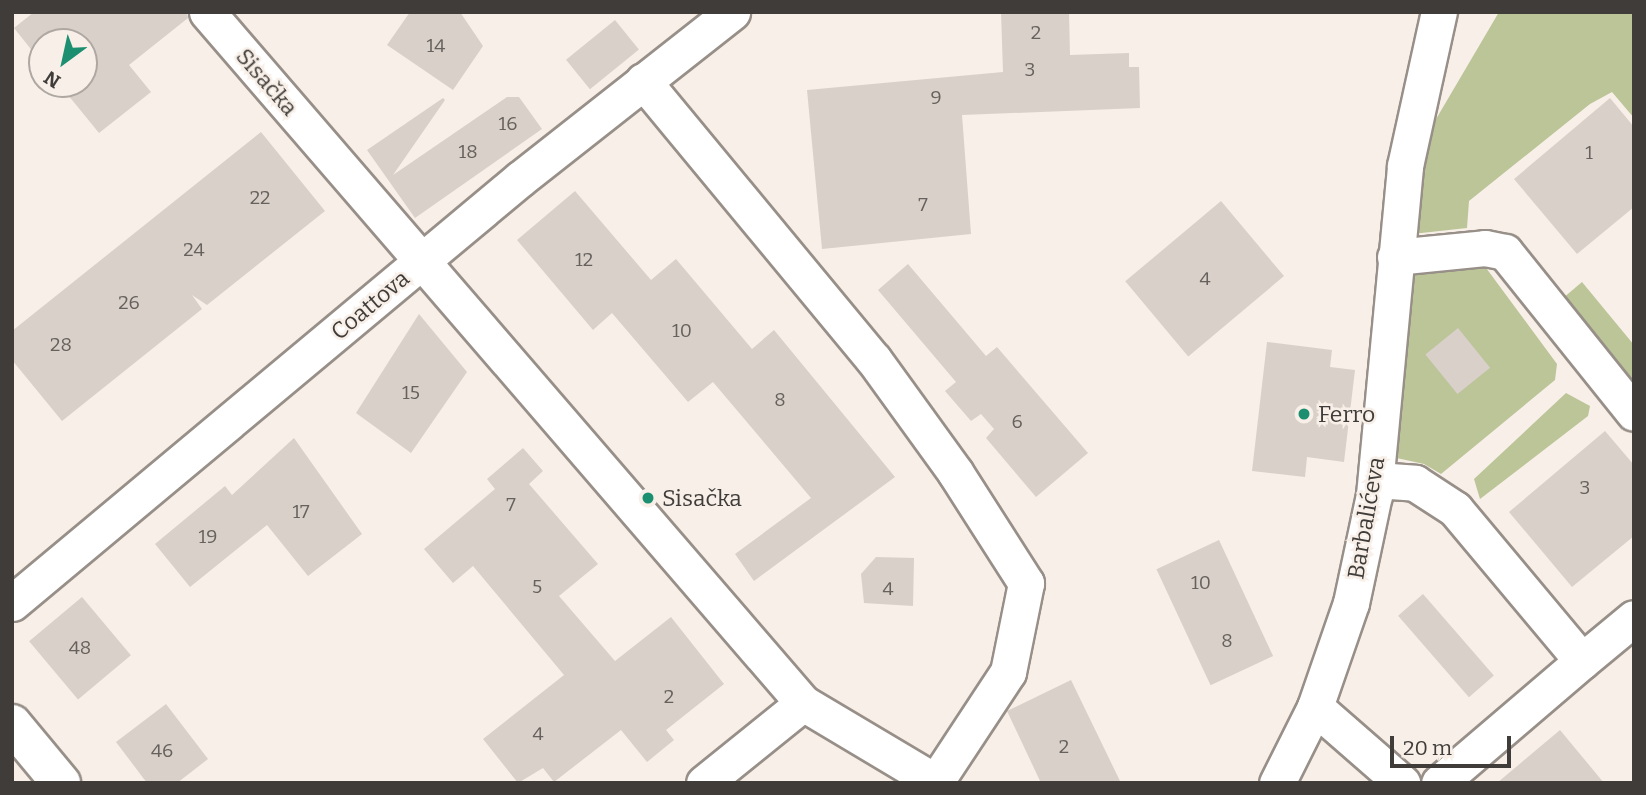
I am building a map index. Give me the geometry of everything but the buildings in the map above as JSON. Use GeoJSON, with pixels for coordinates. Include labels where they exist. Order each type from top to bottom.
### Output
{"type":"FeatureCollection","features":[{"type":"Feature","properties":{"kind":"street","name":"Sisačka"},"geometry":{"type":"LineString","coordinates":[[207,12],[424,260],[803,703],[937,782],[1008,672],[1026,583],[955,472],[874,360],[643,81]]}},
{"type":"Feature","properties":{"kind":"street","name":"Coattova"},"geometry":{"type":"LineString","coordinates":[[12,603],[424,260],[732,12]]}},
{"type":"Feature","properties":{"kind":"street","name":"Barbalićeva"},"geometry":{"type":"LineString","coordinates":[[1277,783],[1315,707],[1351,603],[1376,480],[1405,166],[1446,19]]}},
{"type":"Feature","properties":{"kind":"street"},"geometry":{"type":"LineString","coordinates":[[1395,257],[1485,248],[1505,251],[1634,413]]}},
{"type":"Feature","properties":{"kind":"street"},"geometry":{"type":"LineString","coordinates":[[1376,480],[1415,484],[1455,509],[1582,661]]}},
{"type":"Feature","properties":{"kind":"street"},"geometry":{"type":"LineString","coordinates":[[1439,783],[1634,618]]}},
{"type":"Feature","properties":{"kind":"street"},"geometry":{"type":"LineString","coordinates":[[704,783],[803,703]]}},
{"type":"Feature","properties":{"kind":"street"},"geometry":{"type":"LineString","coordinates":[[1315,707],[1402,783]]}},
{"type":"Feature","properties":{"kind":"street"},"geometry":{"type":"LineString","coordinates":[[12,724],[61,783]]}},
{"type":"Feature","properties":{"kind":"green space"},"geometry":{"type":"Polygon","coordinates":[[[1499,12],[1634,12],[1634,118],[1612,92],[1590,104],[1469,201],[1467,228],[1403,235],[1409,165],[1499,12]]]}},
{"type":"Feature","properties":{"kind":"green space"},"geometry":{"type":"Polygon","coordinates":[[[1478,257],[1557,364],[1555,380],[1441,474],[1424,464],[1383,455],[1400,261],[1478,257]]]}},
{"type":"Feature","properties":{"kind":"green space"},"geometry":{"type":"Polygon","coordinates":[[[1582,282],[1634,345],[1634,399],[1556,304],[1582,282]]]}},
{"type":"Feature","properties":{"kind":"green space"},"geometry":{"type":"Polygon","coordinates":[[[1566,393],[1590,406],[1588,416],[1480,499],[1474,479],[1566,393]]]}},
{"type":"Feature","properties":{"kind":"place","name":"Ferro"},"geometry":{"type":"Point","coordinates":[1304,414]}},
{"type":"Feature","properties":{"kind":"place","name":"Sisačka"},"geometry":{"type":"Point","coordinates":[648,498]}}]}
